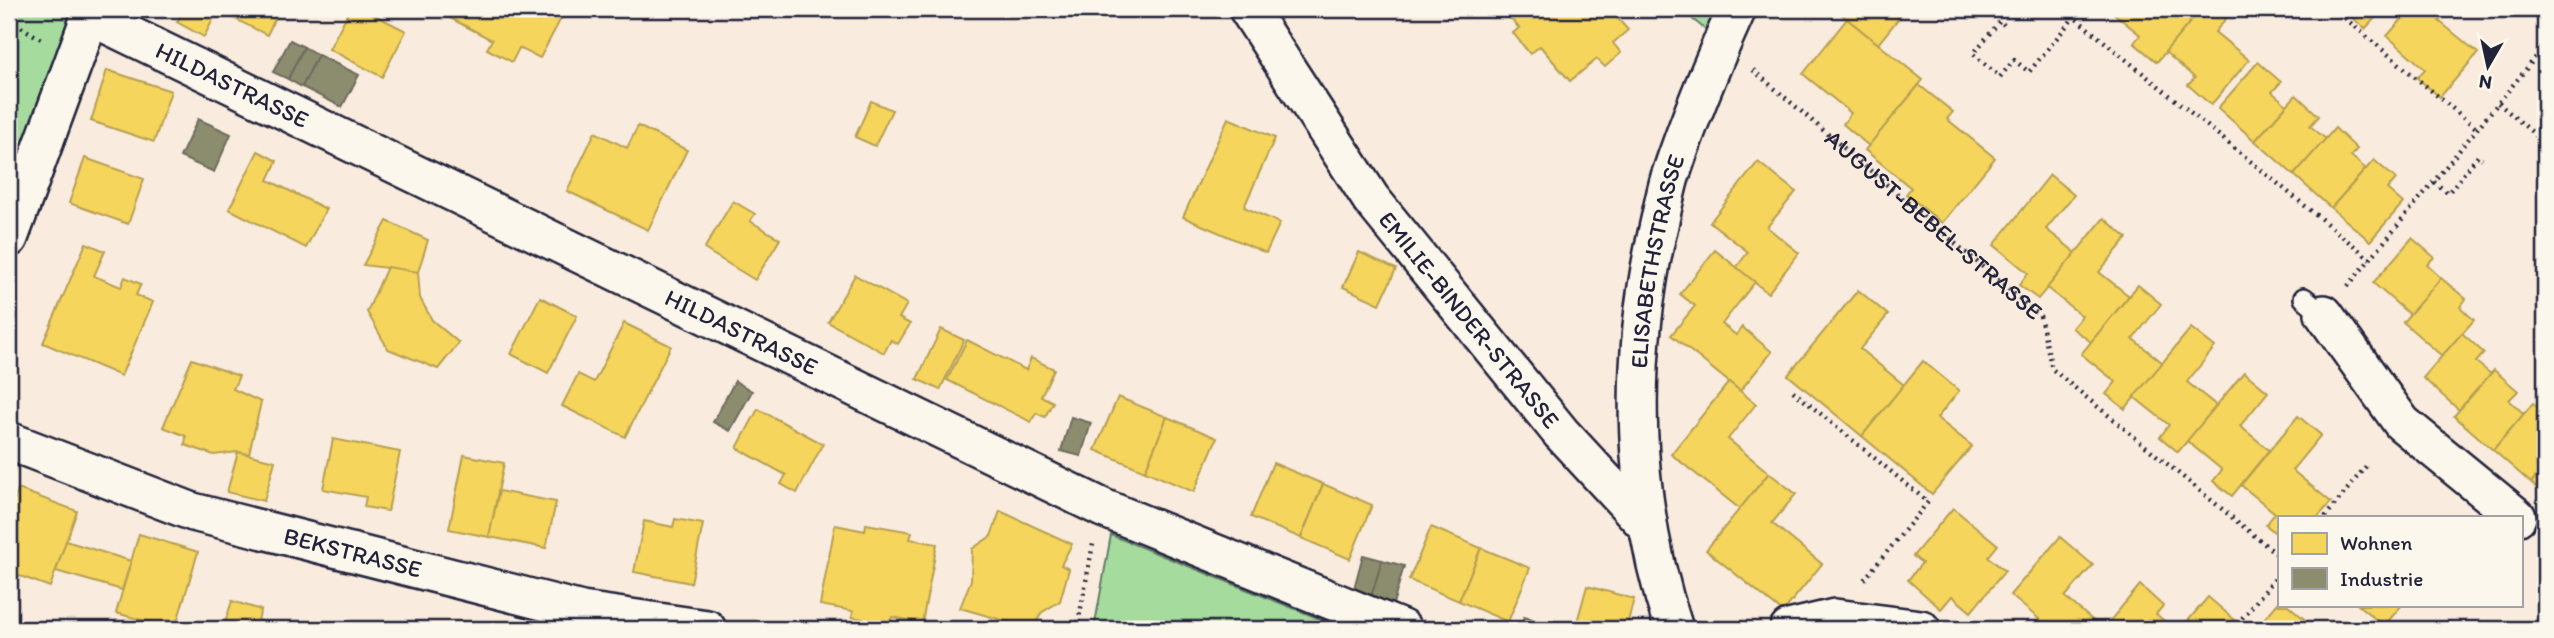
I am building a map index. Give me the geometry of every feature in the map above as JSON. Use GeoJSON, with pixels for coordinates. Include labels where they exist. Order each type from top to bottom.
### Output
{"type":"FeatureCollection","features":[{"type":"Feature","properties":{"kind":"street","name":"EMILIE-BINDER-STRASSE"},"geometry":{"type":"LineString","coordinates":[[1248,9],[1371,199],[1561,433],[1648,527]]}},
{"type":"Feature","properties":{"kind":"street","name":"ELISABETHSTRASSE"},"geometry":{"type":"LineString","coordinates":[[1648,527],[1639,453],[1638,355],[1650,264],[1670,179],[1737,9]]}},
{"type":"Feature","properties":{"kind":"street"},"geometry":{"type":"LineString","coordinates":[[9,238],[92,13]]}},
{"type":"Feature","properties":{"kind":"street","name":"HILDASTRASSE"},"geometry":{"type":"LineString","coordinates":[[92,13],[1103,508],[1402,629]]}},
{"type":"Feature","properties":{"kind":"street"},"geometry":{"type":"LineString","coordinates":[[2314,306],[2402,424],[2517,516]]}},
{"type":"Feature","properties":{"kind":"street","name":"BEKSTRASSE"},"geometry":{"type":"LineString","coordinates":[[9,441],[193,512],[582,611],[706,629]]}},
{"type":"Feature","properties":{"kind":"street"},"geometry":{"type":"LineString","coordinates":[[2522,520],[2545,533]]}},
{"type":"Feature","properties":{"kind":"street"},"geometry":{"type":"LineString","coordinates":[[1648,527],[1664,601],[1674,629]]}},
{"type":"Feature","properties":{"kind":"street"},"geometry":{"type":"LineString","coordinates":[[1789,629],[1835,618],[1921,629]]}},
{"type":"Feature","properties":{"kind":"path"},"geometry":{"type":"LineString","coordinates":[[2004,25],[2000,22],[1973,54],[2000,77],[2014,60],[2029,72],[2081,9]]}},
{"type":"Feature","properties":{"kind":"path"},"geometry":{"type":"LineString","coordinates":[[2334,9],[2477,129]]}},
{"type":"Feature","properties":{"kind":"path"},"geometry":{"type":"LineString","coordinates":[[2533,9],[2545,19]]}},
{"type":"Feature","properties":{"kind":"path"},"geometry":{"type":"LineString","coordinates":[[2074,16],[2370,259],[2545,46]]}},
{"type":"Feature","properties":{"kind":"path","name":"AUGUST-BEBEL-STRASSE"},"geometry":{"type":"LineString","coordinates":[[1722,43],[2040,316],[2052,369],[2278,555]]}},
{"type":"Feature","properties":{"kind":"path"},"geometry":{"type":"LineString","coordinates":[[2498,103],[2545,143]]}},
{"type":"Feature","properties":{"kind":"path"},"geometry":{"type":"LineString","coordinates":[[2434,181],[2448,193],[2478,156],[2482,159]]}},
{"type":"Feature","properties":{"kind":"path"},"geometry":{"type":"LineString","coordinates":[[1793,391],[1928,502],[1871,570]]}},
{"type":"Feature","properties":{"kind":"path"},"geometry":{"type":"LineString","coordinates":[[2326,516],[2367,465]]}},
{"type":"Feature","properties":{"kind":"path"},"geometry":{"type":"LineString","coordinates":[[1077,629],[1096,531]]}},
{"type":"Feature","properties":{"kind":"path"},"geometry":{"type":"LineString","coordinates":[[2233,629],[2278,575]]}},
{"type":"Feature","properties":{"kind":"green space"},"geometry":{"type":"Polygon","coordinates":[[[9,9],[72,9],[9,191],[9,9]]]}},
{"type":"Feature","properties":{"kind":"green space"},"geometry":{"type":"Polygon","coordinates":[[[1680,9],[1737,9],[1722,43],[1680,9]]]}},
{"type":"Feature","properties":{"kind":"green space"},"geometry":{"type":"Polygon","coordinates":[[[1111,535],[1345,629],[1094,629],[1111,535]]]}},
{"type":"Feature","properties":{"kind":"building: Wohnen"},"geometry":{"type":"Polygon","coordinates":[[[184,9],[207,9],[216,14],[204,37],[177,22],[184,9]]]}},
{"type":"Feature","properties":{"kind":"building: Wohnen"},"geometry":{"type":"Polygon","coordinates":[[[219,9],[280,9],[267,35],[219,9]]]}},
{"type":"Feature","properties":{"kind":"building: Wohnen"},"geometry":{"type":"Polygon","coordinates":[[[350,9],[363,9],[406,31],[382,77],[329,49],[350,9]]]}},
{"type":"Feature","properties":{"kind":"building: Wohnen"},"geometry":{"type":"Polygon","coordinates":[[[433,9],[566,9],[540,58],[519,48],[512,62],[487,49],[492,40],[433,9]]]}},
{"type":"Feature","properties":{"kind":"building: Wohnen"},"geometry":{"type":"Polygon","coordinates":[[[1502,9],[1592,9],[1595,13],[1599,9],[1609,9],[1628,30],[1613,43],[1621,53],[1605,67],[1597,59],[1570,81],[1540,46],[1530,54],[1513,33],[1519,28],[1502,9]]]}},
{"type":"Feature","properties":{"kind":"building: Wohnen"},"geometry":{"type":"Polygon","coordinates":[[[1835,9],[1906,9],[1878,44],[1835,9]]]}},
{"type":"Feature","properties":{"kind":"building: Wohnen"},"geometry":{"type":"Polygon","coordinates":[[[2184,9],[2194,18],[2157,62],[2134,43],[2140,35],[2111,11],[2184,9]]]}},
{"type":"Feature","properties":{"kind":"building: Wohnen"},"geometry":{"type":"Polygon","coordinates":[[[2201,9],[2232,11],[2215,32],[2249,60],[2211,105],[2188,85],[2195,78],[2165,52],[2201,9]]]}},
{"type":"Feature","properties":{"kind":"building: Wohnen"},"geometry":{"type":"Polygon","coordinates":[[[2343,9],[2383,9],[2365,29],[2343,9]]]}},
{"type":"Feature","properties":{"kind":"building: Wohnen"},"geometry":{"type":"Polygon","coordinates":[[[2411,9],[2450,9],[2439,21],[2478,53],[2440,97],[2417,78],[2425,69],[2387,36],[2411,9]]]}},
{"type":"Feature","properties":{"kind":"building: Wohnen"},"geometry":{"type":"Polygon","coordinates":[[[1847,19],[1923,80],[1869,146],[1843,124],[1851,113],[1803,74],[1847,19]]]}},
{"type":"Feature","properties":{"kind":"building: Wohnen"},"geometry":{"type":"Polygon","coordinates":[[[2258,62],[2281,82],[2272,92],[2287,105],[2255,141],[2218,108],[2258,62]]]}},
{"type":"Feature","properties":{"kind":"building: Wohnen"},"geometry":{"type":"Polygon","coordinates":[[[107,70],[171,91],[154,142],[91,121],[107,70]]]}},
{"type":"Feature","properties":{"kind":"building: Wohnen"},"geometry":{"type":"Polygon","coordinates":[[[1919,85],[1953,112],[1947,119],[1995,158],[1942,223],[1906,194],[1911,188],[1865,150],[1919,85]]]}},
{"type":"Feature","properties":{"kind":"building: Wohnen"},"geometry":{"type":"Polygon","coordinates":[[[2296,95],[2319,116],[2310,126],[2326,139],[2294,175],[2255,141],[2296,95]]]}},
{"type":"Feature","properties":{"kind":"building: Wohnen"},"geometry":{"type":"Polygon","coordinates":[[[871,101],[892,110],[875,146],[855,137],[871,101]]]}},
{"type":"Feature","properties":{"kind":"building: Wohnen"},"geometry":{"type":"Polygon","coordinates":[[[1228,118],[1275,138],[1244,207],[1280,223],[1266,253],[1183,217],[1228,118]]]}},
{"type":"Feature","properties":{"kind":"building: Wohnen"},"geometry":{"type":"Polygon","coordinates":[[[638,126],[687,150],[648,230],[567,191],[595,132],[627,148],[638,126]]]}},
{"type":"Feature","properties":{"kind":"building: Wohnen"},"geometry":{"type":"Polygon","coordinates":[[[2335,128],[2357,149],[2351,156],[2366,169],[2331,208],[2294,175],[2335,128]]]}},
{"type":"Feature","properties":{"kind":"building: Wohnen"},"geometry":{"type":"Polygon","coordinates":[[[258,151],[277,161],[268,180],[326,209],[306,248],[229,209],[258,151]]]}},
{"type":"Feature","properties":{"kind":"building: Wohnen"},"geometry":{"type":"Polygon","coordinates":[[[85,158],[144,179],[128,224],[69,203],[85,158]]]}},
{"type":"Feature","properties":{"kind":"building: Wohnen"},"geometry":{"type":"Polygon","coordinates":[[[2374,160],[2396,179],[2387,189],[2403,203],[2370,241],[2331,208],[2374,160]]]}},
{"type":"Feature","properties":{"kind":"building: Wohnen"},"geometry":{"type":"Polygon","coordinates":[[[1758,162],[1796,192],[1767,227],[1799,253],[1768,293],[1736,268],[1748,252],[1710,222],[1758,162]]]}},
{"type":"Feature","properties":{"kind":"building: Wohnen"},"geometry":{"type":"Polygon","coordinates":[[[2050,175],[2074,195],[2046,229],[2076,253],[2038,299],[2019,285],[2028,273],[1994,245],[2050,175]]]}},
{"type":"Feature","properties":{"kind":"building: Wohnen"},"geometry":{"type":"Polygon","coordinates":[[[733,201],[755,214],[750,221],[780,239],[755,280],[704,249],[733,201]]]}},
{"type":"Feature","properties":{"kind":"building: Wohnen"},"geometry":{"type":"Polygon","coordinates":[[[2104,218],[2127,238],[2099,272],[2129,296],[2091,342],[2072,328],[2082,316],[2047,288],[2104,218]]]}},
{"type":"Feature","properties":{"kind":"building: Wohnen"},"geometry":{"type":"Polygon","coordinates":[[[387,221],[428,240],[418,272],[363,265],[387,221]]]}},
{"type":"Feature","properties":{"kind":"building: Wohnen"},"geometry":{"type":"Polygon","coordinates":[[[2412,238],[2434,257],[2427,265],[2441,278],[2410,315],[2373,283],[2412,238]]]}},
{"type":"Feature","properties":{"kind":"building: Wohnen"},"geometry":{"type":"Polygon","coordinates":[[[86,243],[105,251],[94,276],[121,287],[125,277],[141,284],[136,295],[153,302],[121,376],[43,343],[86,243]]]}},
{"type":"Feature","properties":{"kind":"building: Wohnen"},"geometry":{"type":"Polygon","coordinates":[[[1715,250],[1755,282],[1722,324],[1736,335],[1742,327],[1772,352],[1740,391],[1671,335],[1695,306],[1680,294],[1715,250]]]}},
{"type":"Feature","properties":{"kind":"building: Wohnen"},"geometry":{"type":"Polygon","coordinates":[[[1359,252],[1396,269],[1380,304],[1343,287],[1359,252]]]}},
{"type":"Feature","properties":{"kind":"building: Wohnen"},"geometry":{"type":"Polygon","coordinates":[[[387,267],[418,272],[420,298],[432,320],[459,343],[438,369],[388,349],[367,312],[387,267]]]}},
{"type":"Feature","properties":{"kind":"building: Wohnen"},"geometry":{"type":"Polygon","coordinates":[[[855,275],[907,304],[899,318],[910,324],[898,344],[891,340],[884,353],[828,322],[855,275]]]}},
{"type":"Feature","properties":{"kind":"building: Wohnen"},"geometry":{"type":"Polygon","coordinates":[[[2441,278],[2466,299],[2460,307],[2474,320],[2442,356],[2403,322],[2441,278]]]}},
{"type":"Feature","properties":{"kind":"building: Wohnen"},"geometry":{"type":"Polygon","coordinates":[[[2138,285],[2161,304],[2133,339],[2163,363],[2125,409],[2106,394],[2116,382],[2081,354],[2138,285]]]}},
{"type":"Feature","properties":{"kind":"building: Wohnen"},"geometry":{"type":"Polygon","coordinates":[[[1858,290],[1888,315],[1860,349],[1904,385],[1862,436],[1788,375],[1858,290]]]}},
{"type":"Feature","properties":{"kind":"building: Wohnen"},"geometry":{"type":"Polygon","coordinates":[[[540,297],[577,316],[548,373],[511,354],[540,297]]]}},
{"type":"Feature","properties":{"kind":"building: Wohnen"},"geometry":{"type":"Polygon","coordinates":[[[624,323],[671,346],[625,437],[562,406],[578,374],[594,382],[624,323]]]}},
{"type":"Feature","properties":{"kind":"building: Wohnen"},"geometry":{"type":"Polygon","coordinates":[[[2191,328],[2215,347],[2187,382],[2217,406],[2178,452],[2160,437],[2169,425],[2134,397],[2191,328]]]}},
{"type":"Feature","properties":{"kind":"building: Wohnen"},"geometry":{"type":"Polygon","coordinates":[[[941,329],[964,340],[940,390],[917,379],[941,329]]]}},
{"type":"Feature","properties":{"kind":"building: Wohnen"},"geometry":{"type":"Polygon","coordinates":[[[2462,333],[2484,353],[2476,362],[2491,374],[2459,410],[2423,378],[2462,333]]]}},
{"type":"Feature","properties":{"kind":"building: Wohnen"},"geometry":{"type":"Polygon","coordinates":[[[967,340],[1026,370],[1031,358],[1054,369],[1041,396],[1053,402],[1045,417],[1036,413],[1031,422],[947,380],[967,340]]]}},
{"type":"Feature","properties":{"kind":"building: Wohnen"},"geometry":{"type":"Polygon","coordinates":[[[192,359],[239,376],[233,389],[261,402],[249,454],[238,452],[214,455],[185,445],[186,436],[163,427],[192,359]]]}},
{"type":"Feature","properties":{"kind":"building: Wohnen"},"geometry":{"type":"Polygon","coordinates":[[[1923,361],[1959,391],[1937,418],[1972,446],[1932,494],[1862,436],[1923,361]]]}},
{"type":"Feature","properties":{"kind":"building: Wohnen"},"geometry":{"type":"Polygon","coordinates":[[[2494,370],[2518,391],[2509,400],[2524,414],[2493,450],[2454,416],[2494,370]]]}},
{"type":"Feature","properties":{"kind":"building: Wohnen"},"geometry":{"type":"Polygon","coordinates":[[[2244,372],[2268,392],[2240,426],[2269,450],[2232,496],[2213,481],[2222,470],[2187,441],[2244,372]]]}},
{"type":"Feature","properties":{"kind":"building: Wohnen"},"geometry":{"type":"Polygon","coordinates":[[[1729,382],[1756,404],[1728,439],[1769,473],[1740,509],[1671,454],[1729,382]]]}},
{"type":"Feature","properties":{"kind":"building: Wohnen"},"geometry":{"type":"Polygon","coordinates":[[[1118,397],[1167,417],[1145,471],[1095,450],[1118,397]]]}},
{"type":"Feature","properties":{"kind":"building: Wohnen"},"geometry":{"type":"Polygon","coordinates":[[[2533,403],[2545,414],[2545,466],[2531,483],[2493,450],[2533,403]]]}},
{"type":"Feature","properties":{"kind":"building: Wohnen"},"geometry":{"type":"Polygon","coordinates":[[[758,409],[823,444],[797,493],[781,484],[786,475],[737,448],[758,409]]]}},
{"type":"Feature","properties":{"kind":"building: Wohnen"},"geometry":{"type":"Polygon","coordinates":[[[2298,416],[2321,435],[2292,470],[2331,502],[2319,516],[2278,516],[2278,535],[2266,525],[2275,513],[2241,485],[2298,416]]]}},
{"type":"Feature","properties":{"kind":"building: Wohnen"},"geometry":{"type":"Polygon","coordinates":[[[1167,417],[1217,438],[1194,492],[1145,471],[1167,417]]]}},
{"type":"Feature","properties":{"kind":"building: Wohnen"},"geometry":{"type":"Polygon","coordinates":[[[333,439],[400,452],[388,511],[364,507],[366,497],[323,489],[333,439]]]}},
{"type":"Feature","properties":{"kind":"building: Wohnen"},"geometry":{"type":"Polygon","coordinates":[[[238,452],[275,461],[264,501],[227,492],[238,452]]]}},
{"type":"Feature","properties":{"kind":"building: Wohnen"},"geometry":{"type":"Polygon","coordinates":[[[464,455],[504,463],[489,537],[449,529],[464,455]]]}},
{"type":"Feature","properties":{"kind":"building: Wohnen"},"geometry":{"type":"Polygon","coordinates":[[[1273,463],[1323,484],[1301,538],[1251,517],[1273,463]]]}},
{"type":"Feature","properties":{"kind":"building: Wohnen"},"geometry":{"type":"Polygon","coordinates":[[[2545,466],[2545,495],[2531,483],[2545,466]]]}},
{"type":"Feature","properties":{"kind":"building: Wohnen"},"geometry":{"type":"Polygon","coordinates":[[[1769,473],[1796,494],[1772,523],[1822,564],[1783,612],[1706,550],[1769,473]]]}},
{"type":"Feature","properties":{"kind":"building: Wohnen"},"geometry":{"type":"Polygon","coordinates":[[[1323,484],[1372,505],[1350,559],[1301,538],[1323,484]]]}},
{"type":"Feature","properties":{"kind":"building: Wohnen"},"geometry":{"type":"Polygon","coordinates":[[[18,489],[77,511],[50,587],[9,572],[9,515],[18,489]]]}},
{"type":"Feature","properties":{"kind":"building: Wohnen"},"geometry":{"type":"Polygon","coordinates":[[[499,491],[556,502],[546,548],[489,537],[499,491]]]}},
{"type":"Feature","properties":{"kind":"building: Wohnen"},"geometry":{"type":"Polygon","coordinates":[[[1953,508],[1998,545],[1988,557],[2005,571],[1971,612],[1952,596],[1941,609],[1908,580],[1922,563],[1913,556],[1953,508]]]}},
{"type":"Feature","properties":{"kind":"building: Wohnen"},"geometry":{"type":"Polygon","coordinates":[[[1000,511],[1072,544],[1061,565],[1069,569],[1060,601],[1041,613],[1034,629],[960,608],[971,580],[972,549],[991,536],[1000,511]]]}},
{"type":"Feature","properties":{"kind":"building: Wohnen"},"geometry":{"type":"Polygon","coordinates":[[[675,519],[703,524],[691,583],[634,572],[644,521],[673,527],[675,519]]]}},
{"type":"Feature","properties":{"kind":"building: Wohnen"},"geometry":{"type":"Polygon","coordinates":[[[866,524],[912,532],[910,539],[937,544],[922,623],[892,617],[890,624],[852,617],[853,611],[820,605],[835,525],[865,531],[866,524]]]}},
{"type":"Feature","properties":{"kind":"building: Wohnen"},"geometry":{"type":"Polygon","coordinates":[[[1431,527],[1481,548],[1459,601],[1409,580],[1431,527]]]}},
{"type":"Feature","properties":{"kind":"building: Wohnen"},"geometry":{"type":"Polygon","coordinates":[[[139,534],[198,552],[175,629],[116,613],[139,534]]]}},
{"type":"Feature","properties":{"kind":"building: Wohnen"},"geometry":{"type":"Polygon","coordinates":[[[2060,537],[2093,565],[2065,597],[2103,629],[2051,629],[2010,595],[2060,537]]]}},
{"type":"Feature","properties":{"kind":"building: Wohnen"},"geometry":{"type":"Polygon","coordinates":[[[66,541],[131,561],[122,590],[56,571],[66,541]]]}},
{"type":"Feature","properties":{"kind":"building: Wohnen"},"geometry":{"type":"Polygon","coordinates":[[[1481,548],[1530,568],[1508,622],[1459,601],[1481,548]]]}},
{"type":"Feature","properties":{"kind":"building: Wohnen"},"geometry":{"type":"Polygon","coordinates":[[[2140,585],[2163,606],[2156,614],[2174,629],[2103,629],[2140,585]]]}},
{"type":"Feature","properties":{"kind":"building: Wohnen"},"geometry":{"type":"Polygon","coordinates":[[[1587,586],[1634,599],[1626,629],[1575,629],[1587,586]]]}},
{"type":"Feature","properties":{"kind":"building: Wohnen"},"geometry":{"type":"Polygon","coordinates":[[[2208,597],[2235,620],[2227,629],[2181,629],[2208,597]]]}},
{"type":"Feature","properties":{"kind":"building: Wohnen"},"geometry":{"type":"Polygon","coordinates":[[[232,601],[261,610],[258,620],[287,629],[223,629],[232,601]]]}},
{"type":"Feature","properties":{"kind":"building: Wohnen"},"geometry":{"type":"Polygon","coordinates":[[[2278,603],[2278,606],[2289,606],[2316,629],[2255,629],[2278,603]]]}},
{"type":"Feature","properties":{"kind":"building: Wohnen"},"geometry":{"type":"Polygon","coordinates":[[[2359,606],[2401,606],[2384,626],[2359,606]]]}},
{"type":"Feature","properties":{"kind":"building: Wohnen"},"geometry":{"type":"Polygon","coordinates":[[[472,622],[509,629],[471,629],[472,622]]]}},
{"type":"Feature","properties":{"kind":"building: Industrie"},"geometry":{"type":"Polygon","coordinates":[[[290,40],[304,47],[288,79],[273,72],[290,40]]]}},
{"type":"Feature","properties":{"kind":"building: Industrie"},"geometry":{"type":"Polygon","coordinates":[[[304,47],[318,55],[302,87],[288,79],[304,47]]]}},
{"type":"Feature","properties":{"kind":"building: Industrie"},"geometry":{"type":"Polygon","coordinates":[[[318,55],[359,75],[342,107],[302,87],[318,55]]]}},
{"type":"Feature","properties":{"kind":"building: Industrie"},"geometry":{"type":"Polygon","coordinates":[[[198,119],[231,134],[214,172],[180,157],[198,119]]]}},
{"type":"Feature","properties":{"kind":"building: Industrie"},"geometry":{"type":"Polygon","coordinates":[[[735,381],[752,391],[730,431],[713,422],[735,381]]]}},
{"type":"Feature","properties":{"kind":"building: Industrie"},"geometry":{"type":"Polygon","coordinates":[[[1071,417],[1091,423],[1081,456],[1061,451],[1071,417]]]}},
{"type":"Feature","properties":{"kind":"building: Industrie"},"geometry":{"type":"Polygon","coordinates":[[[1363,555],[1382,560],[1371,598],[1353,592],[1363,555]]]}},
{"type":"Feature","properties":{"kind":"building: Industrie"},"geometry":{"type":"Polygon","coordinates":[[[1382,560],[1404,566],[1393,604],[1371,598],[1382,560]]]}},
{"type":"Feature","properties":{"kind":"building: Industrie"},"geometry":{"type":"Polygon","coordinates":[[[1524,617],[1542,622],[1540,629],[1520,629],[1524,617]]]}},
{"type":"Feature","properties":{"kind":"building: Industrie"},"geometry":{"type":"Polygon","coordinates":[[[1542,622],[1564,628],[1540,629],[1542,622]]]}}]}
